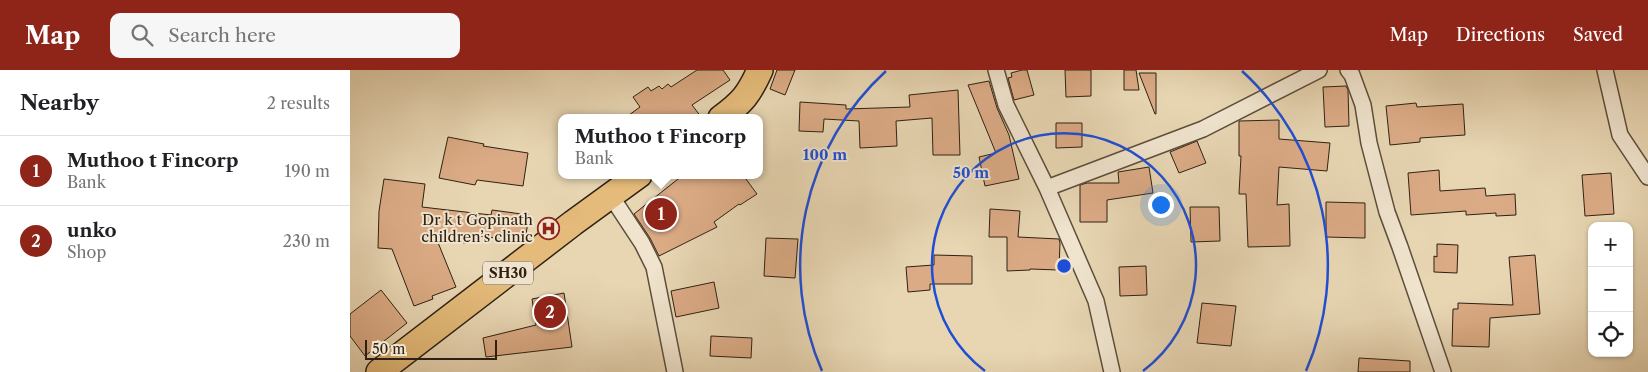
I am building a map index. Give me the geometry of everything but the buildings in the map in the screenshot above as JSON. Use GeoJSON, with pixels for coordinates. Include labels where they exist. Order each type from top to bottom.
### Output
{"type":"FeatureCollection","features":[{"type":"Feature","properties":{"kind":"main road"},"geometry":{"type":"LineString","coordinates":[[726,114],[744,100],[760,70]]}},
{"type":"Feature","properties":{"kind":"main road","name":"SH30"},"geometry":{"type":"LineString","coordinates":[[379,372],[573,223],[634,179]]}},
{"type":"Feature","properties":{"kind":"street"},"geometry":{"type":"LineString","coordinates":[[996,70],[1006,105],[1046,188],[1096,301],[1112,372]]}},
{"type":"Feature","properties":{"kind":"street"},"geometry":{"type":"LineString","coordinates":[[1046,188],[1203,129],[1319,70]]}},
{"type":"Feature","properties":{"kind":"street"},"geometry":{"type":"LineString","coordinates":[[1348,70],[1352,75],[1363,105],[1371,152],[1387,212],[1443,372]]}},
{"type":"Feature","properties":{"kind":"street"},"geometry":{"type":"LineString","coordinates":[[1605,70],[1620,135],[1648,177]]}},
{"type":"Feature","properties":{"kind":"street"},"geometry":{"type":"LineString","coordinates":[[611,196],[642,243],[654,267],[676,372]]}},
{"type":"Feature","properties":{"kind":"place","name":"Muthoo t Fincorp"},"geometry":{"type":"Point","coordinates":[661,214]}},
{"type":"Feature","properties":{"kind":"place","name":"Dr k t Gopinath children’s clinic"},"geometry":{"type":"Point","coordinates":[549,228]}},
{"type":"Feature","properties":{"kind":"place","name":"unko"},"geometry":{"type":"Point","coordinates":[550,312]}}]}
